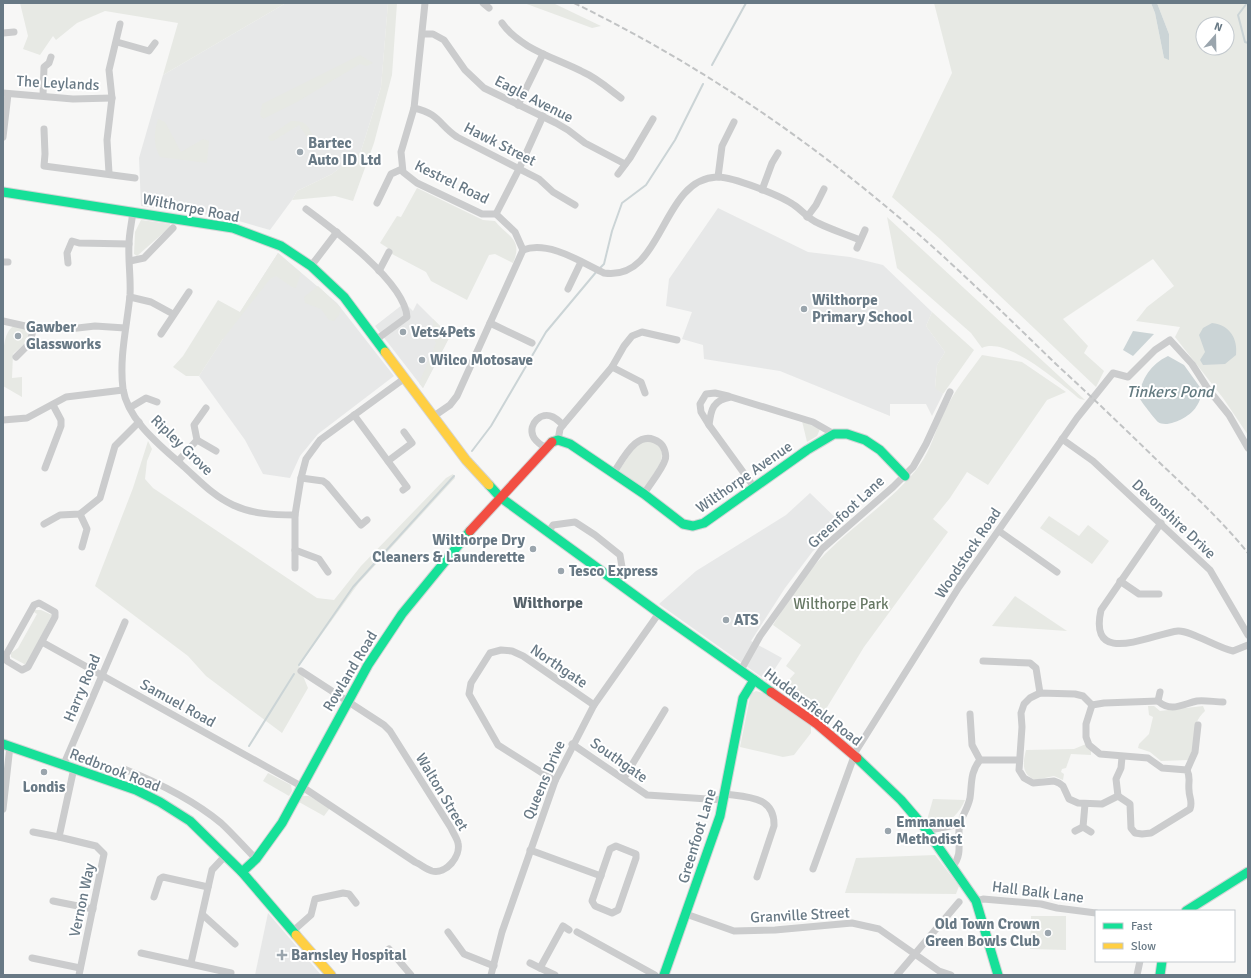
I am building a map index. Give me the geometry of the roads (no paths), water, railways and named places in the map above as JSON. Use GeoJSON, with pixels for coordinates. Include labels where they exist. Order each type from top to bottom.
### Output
{"type":"FeatureCollection","features":[{"type":"Feature","properties":{"kind":"main road","name":"Wilthorpe Road"},"geometry":{"type":"LineString","coordinates":[[3,192],[133,211],[233,228],[280,246],[311,266],[344,297],[377,339],[466,460]]}},
{"type":"Feature","properties":{"kind":"main road"},"geometry":{"type":"LineString","coordinates":[[834,434],[847,434],[866,440],[880,450],[905,476]]}},
{"type":"Feature","properties":{"kind":"main road","name":"Wilthorpe Avenue"},"geometry":{"type":"LineString","coordinates":[[558,440],[570,444],[644,494],[683,524],[693,526],[704,523],[807,450],[834,434]]}},
{"type":"Feature","properties":{"kind":"main road"},"geometry":{"type":"LineString","coordinates":[[500,497],[544,447],[558,440]]}},
{"type":"Feature","properties":{"kind":"main road","name":"Huddersfield Road"},"geometry":{"type":"LineString","coordinates":[[466,460],[500,497],[659,613],[817,724],[854,755],[901,800],[925,828],[976,901],[996,975]]}},
{"type":"Feature","properties":{"kind":"main road","name":"Rowland Road"},"geometry":{"type":"LineString","coordinates":[[242,872],[256,859],[282,823],[348,700],[380,646],[415,596],[500,497]]}},
{"type":"Feature","properties":{"kind":"main road","name":"Greenfoot Lane"},"geometry":{"type":"LineString","coordinates":[[664,975],[720,816],[743,698],[754,680]]}},
{"type":"Feature","properties":{"kind":"main road","name":"Redbrook Road"},"geometry":{"type":"LineString","coordinates":[[7,745],[112,781],[160,802],[190,821],[242,872],[331,975]]}},
{"type":"Feature","properties":{"kind":"main road"},"geometry":{"type":"LineString","coordinates":[[1188,910],[1248,872]]}},
{"type":"Feature","properties":{"kind":"main road"},"geometry":{"type":"LineString","coordinates":[[1160,975],[1162,962]]}},
{"type":"Feature","properties":{"kind":"street","name":"Kestrel Road"},"geometry":{"type":"LineString","coordinates":[[425,3],[423,11],[423,34],[414,108],[401,152],[402,169],[407,176],[417,183],[482,214],[496,214],[515,232],[523,250]]}},
{"type":"Feature","properties":{"kind":"street"},"geometry":{"type":"LineString","coordinates":[[483,3],[489,8]]}},
{"type":"Feature","properties":{"kind":"street"},"geometry":{"type":"LineString","coordinates":[[502,23],[508,32],[518,40],[543,54],[590,76],[621,98]]}},
{"type":"Feature","properties":{"kind":"street"},"geometry":{"type":"LineString","coordinates":[[109,173],[110,164],[107,140],[112,98],[109,70],[117,42],[120,24]]}},
{"type":"Feature","properties":{"kind":"street"},"geometry":{"type":"LineString","coordinates":[[3,33],[14,32]]}},
{"type":"Feature","properties":{"kind":"street","name":"Eagle Avenue"},"geometry":{"type":"LineString","coordinates":[[423,34],[433,34],[444,40],[465,70],[484,88],[543,116],[568,130],[585,143],[625,164]]}},
{"type":"Feature","properties":{"kind":"street"},"geometry":{"type":"LineString","coordinates":[[117,42],[149,51],[155,43]]}},
{"type":"Feature","properties":{"kind":"street"},"geometry":{"type":"LineString","coordinates":[[518,105],[543,54]]}},
{"type":"Feature","properties":{"kind":"street"},"geometry":{"type":"LineString","coordinates":[[43,96],[44,67],[49,63],[51,57]]}},
{"type":"Feature","properties":{"kind":"street"},"geometry":{"type":"LineString","coordinates":[[3,137],[6,93]]}},
{"type":"Feature","properties":{"kind":"street","name":"The Leylands"},"geometry":{"type":"LineString","coordinates":[[6,93],[72,99],[112,98]]}},
{"type":"Feature","properties":{"kind":"street","name":"Hawk Street"},"geometry":{"type":"LineString","coordinates":[[414,108],[433,114],[449,132],[539,179],[552,192],[576,205]]}},
{"type":"Feature","properties":{"kind":"street"},"geometry":{"type":"LineString","coordinates":[[496,214],[519,169],[543,116]]}},
{"type":"Feature","properties":{"kind":"street"},"geometry":{"type":"LineString","coordinates":[[618,174],[653,119]]}},
{"type":"Feature","properties":{"kind":"street"},"geometry":{"type":"LineString","coordinates":[[718,176],[722,146],[734,122]]}},
{"type":"Feature","properties":{"kind":"street"},"geometry":{"type":"LineString","coordinates":[[44,129],[44,166],[109,173],[135,178]]}},
{"type":"Feature","properties":{"kind":"street"},"geometry":{"type":"LineString","coordinates":[[762,190],[772,163],[778,153]]}},
{"type":"Feature","properties":{"kind":"street"},"geometry":{"type":"LineString","coordinates":[[377,203],[387,190],[391,174],[402,169]]}},
{"type":"Feature","properties":{"kind":"street"},"geometry":{"type":"LineString","coordinates":[[434,416],[454,400],[523,250],[534,246],[548,248],[604,273],[618,273],[638,264],[643,259],[684,194],[693,184],[704,179],[718,176],[785,199],[816,223],[860,240]]}},
{"type":"Feature","properties":{"kind":"street"},"geometry":{"type":"LineString","coordinates":[[807,216],[816,205],[824,189]]}},
{"type":"Feature","properties":{"kind":"street"},"geometry":{"type":"LineString","coordinates":[[306,210],[337,232],[379,271],[406,306],[407,317],[377,339]]}},
{"type":"Feature","properties":{"kind":"street","name":"Ripley Grove"},"geometry":{"type":"LineString","coordinates":[[133,211],[129,244],[130,297],[125,328],[122,372],[124,390],[131,407],[139,422],[155,441],[214,494],[233,505],[252,512],[295,516]]}},
{"type":"Feature","properties":{"kind":"street"},"geometry":{"type":"LineString","coordinates":[[130,261],[144,258],[173,228]]}},
{"type":"Feature","properties":{"kind":"street"},"geometry":{"type":"LineString","coordinates":[[857,248],[864,230]]}},
{"type":"Feature","properties":{"kind":"street"},"geometry":{"type":"LineString","coordinates":[[311,266],[337,232]]}},
{"type":"Feature","properties":{"kind":"street"},"geometry":{"type":"LineString","coordinates":[[68,263],[67,254],[72,241],[79,243],[129,244]]}},
{"type":"Feature","properties":{"kind":"street"},"geometry":{"type":"LineString","coordinates":[[379,271],[389,252]]}},
{"type":"Feature","properties":{"kind":"street"},"geometry":{"type":"LineString","coordinates":[[568,289],[581,262]]}},
{"type":"Feature","properties":{"kind":"street"},"geometry":{"type":"LineString","coordinates":[[161,334],[189,292]]}},
{"type":"Feature","properties":{"kind":"street"},"geometry":{"type":"LineString","coordinates":[[130,297],[151,302],[173,314]]}},
{"type":"Feature","properties":{"kind":"street"},"geometry":{"type":"LineString","coordinates":[[3,321],[34,328],[69,329],[95,326],[125,328]]}},
{"type":"Feature","properties":{"kind":"street"},"geometry":{"type":"LineString","coordinates":[[490,323],[532,343]]}},
{"type":"Feature","properties":{"kind":"street"},"geometry":{"type":"LineString","coordinates":[[16,357],[28,350],[34,328]]}},
{"type":"Feature","properties":{"kind":"street"},"geometry":{"type":"LineString","coordinates":[[558,440],[560,429],[612,367],[624,346],[632,336],[642,332],[677,340]]}},
{"type":"Feature","properties":{"kind":"street","name":"Woodstock Road"},"geometry":{"type":"LineString","coordinates":[[813,869],[854,755],[960,587],[1062,439],[1085,407],[1113,373],[1128,377],[1155,350],[1170,340],[1192,364],[1208,389],[1230,415],[1248,448]]}},
{"type":"Feature","properties":{"kind":"street"},"geometry":{"type":"LineString","coordinates":[[612,367],[641,382],[645,393]]}},
{"type":"Feature","properties":{"kind":"street"},"geometry":{"type":"LineString","coordinates":[[295,568],[295,516],[301,478],[306,459],[320,440],[405,378]]}},
{"type":"Feature","properties":{"kind":"street"},"geometry":{"type":"LineString","coordinates":[[3,420],[27,418],[66,397],[124,390]]}},
{"type":"Feature","properties":{"kind":"street","name":"Greenfoot Lane"},"geometry":{"type":"LineString","coordinates":[[741,670],[760,636],[822,550],[905,476],[919,459],[950,392]]}},
{"type":"Feature","properties":{"kind":"street"},"geometry":{"type":"LineString","coordinates":[[754,488],[701,412],[702,399],[706,394],[715,393],[731,397],[813,422],[834,434]]}},
{"type":"Feature","properties":{"kind":"street"},"geometry":{"type":"LineString","coordinates":[[709,425],[711,409],[721,399],[731,397]]}},
{"type":"Feature","properties":{"kind":"street"},"geometry":{"type":"LineString","coordinates":[[131,407],[146,398],[157,402]]}},
{"type":"Feature","properties":{"kind":"street"},"geometry":{"type":"LineString","coordinates":[[45,468],[61,426],[61,420],[53,405]]}},
{"type":"Feature","properties":{"kind":"street"},"geometry":{"type":"LineString","coordinates":[[206,408],[194,425],[197,440],[216,451]]}},
{"type":"Feature","properties":{"kind":"street"},"geometry":{"type":"LineString","coordinates":[[354,415],[407,487],[403,490]]}},
{"type":"Feature","properties":{"kind":"street"},"geometry":{"type":"LineString","coordinates":[[544,447],[533,435],[532,430],[535,421],[539,418],[548,416],[563,425]]}},
{"type":"Feature","properties":{"kind":"street"},"geometry":{"type":"LineString","coordinates":[[44,524],[60,515],[80,514],[100,498],[115,446],[139,422]]}},
{"type":"Feature","properties":{"kind":"street"},"geometry":{"type":"LineString","coordinates":[[388,461],[412,443],[404,432]]}},
{"type":"Feature","properties":{"kind":"street"},"geometry":{"type":"LineString","coordinates":[[613,474],[636,441],[644,438],[653,439],[661,444],[665,451],[665,460],[644,494]]}},
{"type":"Feature","properties":{"kind":"street","name":"Devonshire Drive"},"geometry":{"type":"LineString","coordinates":[[1062,439],[1093,461],[1210,570],[1248,635]]}},
{"type":"Feature","properties":{"kind":"street"},"geometry":{"type":"LineString","coordinates":[[178,461],[197,440]]}},
{"type":"Feature","properties":{"kind":"street"},"geometry":{"type":"LineString","coordinates":[[301,478],[322,481],[327,484],[360,525],[367,520]]}},
{"type":"Feature","properties":{"kind":"street"},"geometry":{"type":"LineString","coordinates":[[80,514],[86,529],[82,547]]}},
{"type":"Feature","properties":{"kind":"street"},"geometry":{"type":"LineString","coordinates":[[548,532],[554,525],[575,522],[595,535],[620,555],[623,573],[616,581]]}},
{"type":"Feature","properties":{"kind":"street"},"geometry":{"type":"LineString","coordinates":[[1161,523],[1101,610],[1098,620],[1100,632],[1108,641],[1117,645],[1143,641],[1178,631],[1233,651],[1248,645]]}},
{"type":"Feature","properties":{"kind":"street"},"geometry":{"type":"LineString","coordinates":[[999,531],[1057,572]]}},
{"type":"Feature","properties":{"kind":"street"},"geometry":{"type":"LineString","coordinates":[[295,550],[319,559],[328,572]]}},
{"type":"Feature","properties":{"kind":"street"},"geometry":{"type":"LineString","coordinates":[[1120,581],[1139,594],[1160,594]]}},
{"type":"Feature","properties":{"kind":"street"},"geometry":{"type":"LineString","coordinates":[[39,603],[55,612],[55,617],[42,642],[28,667],[22,670],[6,661],[6,655],[34,605],[39,603]]}},
{"type":"Feature","properties":{"kind":"street","name":"Queens Drive"},"geometry":{"type":"LineString","coordinates":[[491,975],[502,932],[530,850],[555,781],[572,744],[594,705],[659,613]]}},
{"type":"Feature","properties":{"kind":"street","name":"Harry Road"},"geometry":{"type":"LineString","coordinates":[[64,764],[125,622]]}},
{"type":"Feature","properties":{"kind":"street","name":"Samuel Road"},"geometry":{"type":"LineString","coordinates":[[42,642],[301,786]]}},
{"type":"Feature","properties":{"kind":"street","name":"Northgate"},"geometry":{"type":"LineString","coordinates":[[555,781],[498,745],[469,694],[471,683],[490,653],[501,650],[512,651],[523,656],[594,705]]}},
{"type":"Feature","properties":{"kind":"street"},"geometry":{"type":"LineString","coordinates":[[983,661],[1034,665],[1036,668],[1040,693]]}},
{"type":"Feature","properties":{"kind":"street"},"geometry":{"type":"LineString","coordinates":[[301,671],[348,700]]}},
{"type":"Feature","properties":{"kind":"street"},"geometry":{"type":"LineString","coordinates":[[1158,701],[1160,692]]}},
{"type":"Feature","properties":{"kind":"street"},"geometry":{"type":"LineString","coordinates":[[1092,705],[1083,696],[1075,694],[1040,693],[1024,704],[1021,714],[1022,739],[1019,760],[1020,770],[1024,778],[1034,783],[1054,781],[1059,783],[1063,786],[1069,799],[1078,803],[1102,804],[1118,796]]}},
{"type":"Feature","properties":{"kind":"street","name":"Walton Street"},"geometry":{"type":"LineString","coordinates":[[301,786],[415,862],[432,871],[444,870],[458,852],[458,843],[451,828],[390,731],[377,719],[348,700]]}},
{"type":"Feature","properties":{"kind":"street"},"geometry":{"type":"LineString","coordinates":[[1092,705],[1104,703],[1158,701],[1163,706],[1174,707],[1199,701],[1223,702]]}},
{"type":"Feature","properties":{"kind":"street"},"geometry":{"type":"LineString","coordinates":[[1092,705],[1086,724],[1086,737],[1089,745],[1100,754],[1148,758],[1162,768],[1187,770]]}},
{"type":"Feature","properties":{"kind":"street"},"geometry":{"type":"LineString","coordinates":[[624,778],[665,710]]}},
{"type":"Feature","properties":{"kind":"street"},"geometry":{"type":"LineString","coordinates":[[970,714],[972,745],[980,760]]}},
{"type":"Feature","properties":{"kind":"street"},"geometry":{"type":"LineString","coordinates":[[1122,757],[1121,768],[1116,779],[1118,796],[1130,804],[1131,828],[1135,833],[1151,833],[1190,810],[1192,803],[1189,789],[1190,777],[1187,770],[1195,752],[1198,725]]}},
{"type":"Feature","properties":{"kind":"street","name":"Southgate"},"geometry":{"type":"LineString","coordinates":[[572,744],[647,795],[724,797],[761,801],[772,810],[775,817],[774,826],[757,877]]}},
{"type":"Feature","properties":{"kind":"street"},"geometry":{"type":"LineString","coordinates":[[3,810],[7,745]]}},
{"type":"Feature","properties":{"kind":"street"},"geometry":{"type":"LineString","coordinates":[[980,760],[1019,760]]}},
{"type":"Feature","properties":{"kind":"street"},"geometry":{"type":"LineString","coordinates":[[953,866],[958,860],[960,851],[960,824],[970,798],[972,772],[980,760]]}},
{"type":"Feature","properties":{"kind":"street"},"geometry":{"type":"LineString","coordinates":[[33,832],[59,837],[74,768]]}},
{"type":"Feature","properties":{"kind":"street"},"geometry":{"type":"LineString","coordinates":[[112,781],[117,772],[124,769],[157,782],[194,803],[222,824],[256,859]]}},
{"type":"Feature","properties":{"kind":"street"},"geometry":{"type":"LineString","coordinates":[[1083,827],[1085,804]]}},
{"type":"Feature","properties":{"kind":"street"},"geometry":{"type":"LineString","coordinates":[[925,828],[936,829],[960,824]]}},
{"type":"Feature","properties":{"kind":"street"},"geometry":{"type":"LineString","coordinates":[[1075,831],[1083,827]]}},
{"type":"Feature","properties":{"kind":"street"},"geometry":{"type":"LineString","coordinates":[[1083,827],[1091,832]]}},
{"type":"Feature","properties":{"kind":"street","name":"Vernon Way"},"geometry":{"type":"LineString","coordinates":[[59,837],[96,846],[104,854],[79,971]]}},
{"type":"Feature","properties":{"kind":"street"},"geometry":{"type":"LineString","coordinates":[[616,846],[636,854],[636,858],[618,910],[612,913],[595,906],[592,901],[601,876],[610,849],[616,846]]}},
{"type":"Feature","properties":{"kind":"street"},"geometry":{"type":"LineString","coordinates":[[530,850],[601,876]]}},
{"type":"Feature","properties":{"kind":"street"},"geometry":{"type":"LineString","coordinates":[[191,964],[212,870],[226,855]]}},
{"type":"Feature","properties":{"kind":"street"},"geometry":{"type":"LineString","coordinates":[[154,897],[160,879],[164,877],[208,887]]}},
{"type":"Feature","properties":{"kind":"street"},"geometry":{"type":"LineString","coordinates":[[294,931],[311,915],[315,899],[343,893],[349,894],[356,903]]}},
{"type":"Feature","properties":{"kind":"street","name":"Hall Balk Lane"},"geometry":{"type":"LineString","coordinates":[[976,901],[983,899],[1041,904],[1057,908],[1095,913]]}},
{"type":"Feature","properties":{"kind":"street"},"geometry":{"type":"LineString","coordinates":[[53,901],[93,909]]}},
{"type":"Feature","properties":{"kind":"street"},"geometry":{"type":"LineString","coordinates":[[897,975],[959,902]]}},
{"type":"Feature","properties":{"kind":"street","name":"Granville Street"},"geometry":{"type":"LineString","coordinates":[[686,914],[734,931],[775,930],[852,923],[879,929],[939,971],[951,975]]}},
{"type":"Feature","properties":{"kind":"street"},"geometry":{"type":"LineString","coordinates":[[203,915],[236,944]]}},
{"type":"Feature","properties":{"kind":"street"},"geometry":{"type":"LineString","coordinates":[[540,968],[563,926],[569,930]]}},
{"type":"Feature","properties":{"kind":"street"},"geometry":{"type":"LineString","coordinates":[[448,932],[464,954],[494,966]]}},
{"type":"Feature","properties":{"kind":"street"},"geometry":{"type":"LineString","coordinates":[[577,932],[655,975]]}},
{"type":"Feature","properties":{"kind":"street"},"geometry":{"type":"LineString","coordinates":[[389,949],[411,975]]}},
{"type":"Feature","properties":{"kind":"street"},"geometry":{"type":"LineString","coordinates":[[141,953],[231,974]]}},
{"type":"Feature","properties":{"kind":"street"},"geometry":{"type":"LineString","coordinates":[[32,958],[79,971]]}},
{"type":"Feature","properties":{"kind":"street"},"geometry":{"type":"LineString","coordinates":[[1136,975],[1140,962]]}},
{"type":"Feature","properties":{"kind":"street"},"geometry":{"type":"LineString","coordinates":[[530,963],[555,975]]}},
{"type":"Feature","properties":{"kind":"water"},"geometry":{"type":"Polygon","coordinates":[[[1151,3],[1157,3],[1169,34],[1169,60],[1164,58],[1155,13],[1151,3]]]}},
{"type":"Feature","properties":{"kind":"water"},"geometry":{"type":"Polygon","coordinates":[[[1212,323],[1218,324],[1228,330],[1232,334],[1236,344],[1236,355],[1225,364],[1203,365],[1200,360],[1205,352],[1199,335],[1203,328],[1212,323]]]}},
{"type":"Feature","properties":{"kind":"water"},"geometry":{"type":"Polygon","coordinates":[[[1133,331],[1154,334],[1133,356],[1123,350],[1133,331]]]}},
{"type":"Feature","properties":{"kind":"water","name":"Tinkers Pond"},"geometry":{"type":"Polygon","coordinates":[[[1168,356],[1184,365],[1202,390],[1201,397],[1193,411],[1184,418],[1173,423],[1162,424],[1156,420],[1139,397],[1142,384],[1148,373],[1157,363],[1168,356]]]}},
{"type":"Feature","properties":{"kind":"waterway"},"geometry":{"type":"LineString","coordinates":[[712,65],[746,3]]}},
{"type":"Feature","properties":{"kind":"waterway"},"geometry":{"type":"LineString","coordinates":[[1247,3],[1238,15],[1245,42],[1248,43]]}},
{"type":"Feature","properties":{"kind":"waterway"},"geometry":{"type":"LineString","coordinates":[[600,268],[604,264],[612,231],[622,203],[646,185],[675,140],[703,84]]}},
{"type":"Feature","properties":{"kind":"waterway"},"geometry":{"type":"LineString","coordinates":[[472,451],[491,426],[546,332],[597,271]]}},
{"type":"Feature","properties":{"kind":"waterway"},"geometry":{"type":"LineString","coordinates":[[299,665],[353,587],[454,476]]}},
{"type":"Feature","properties":{"kind":"waterway"},"geometry":{"type":"LineString","coordinates":[[249,746],[294,674]]}},
{"type":"Feature","properties":{"kind":"railway"},"geometry":{"type":"LineString","coordinates":[[574,3],[696,69],[773,120],[883,204],[950,262],[993,303],[1206,508],[1248,553]]}},
{"type":"Feature","properties":{"kind":"place","name":"Bartec Auto ID Ltd"},"geometry":{"type":"Point","coordinates":[300,152]}},
{"type":"Feature","properties":{"kind":"place","name":"Wilthorpe Primary School"},"geometry":{"type":"Point","coordinates":[804,309]}},
{"type":"Feature","properties":{"kind":"place","name":"Vets4Pets"},"geometry":{"type":"Point","coordinates":[403,332]}},
{"type":"Feature","properties":{"kind":"place","name":"Gawber Glassworks"},"geometry":{"type":"Point","coordinates":[18,336]}},
{"type":"Feature","properties":{"kind":"place","name":"Wilco Motosave"},"geometry":{"type":"Point","coordinates":[422,360]}},
{"type":"Feature","properties":{"kind":"place","name":"Wilthorpe Dry Cleaners & Launderette"},"geometry":{"type":"Point","coordinates":[533,549]}},
{"type":"Feature","properties":{"kind":"place","name":"Tesco Express"},"geometry":{"type":"Point","coordinates":[561,571]}},
{"type":"Feature","properties":{"kind":"place","name":"ATS"},"geometry":{"type":"Point","coordinates":[726,620]}},
{"type":"Feature","properties":{"kind":"place","name":"Londis"},"geometry":{"type":"Point","coordinates":[44,772]}},
{"type":"Feature","properties":{"kind":"place","name":"Emmanuel Methodist"},"geometry":{"type":"Point","coordinates":[888,831]}},
{"type":"Feature","properties":{"kind":"place","name":"Old Town Crown Green Bowls Club"},"geometry":{"type":"Point","coordinates":[1048,933]}},
{"type":"Feature","properties":{"kind":"place","name":"Barnsley Hospital"},"geometry":{"type":"Point","coordinates":[282,955]}},
{"type":"Feature","properties":{"kind":"district","name":"Wilthorpe"},"geometry":{"type":"Point","coordinates":[548,603]}},
{"type":"Feature","properties":{"kind":"park label","name":"Wilthorpe Park"},"geometry":{"type":"Point","coordinates":[841,604]}}]}
